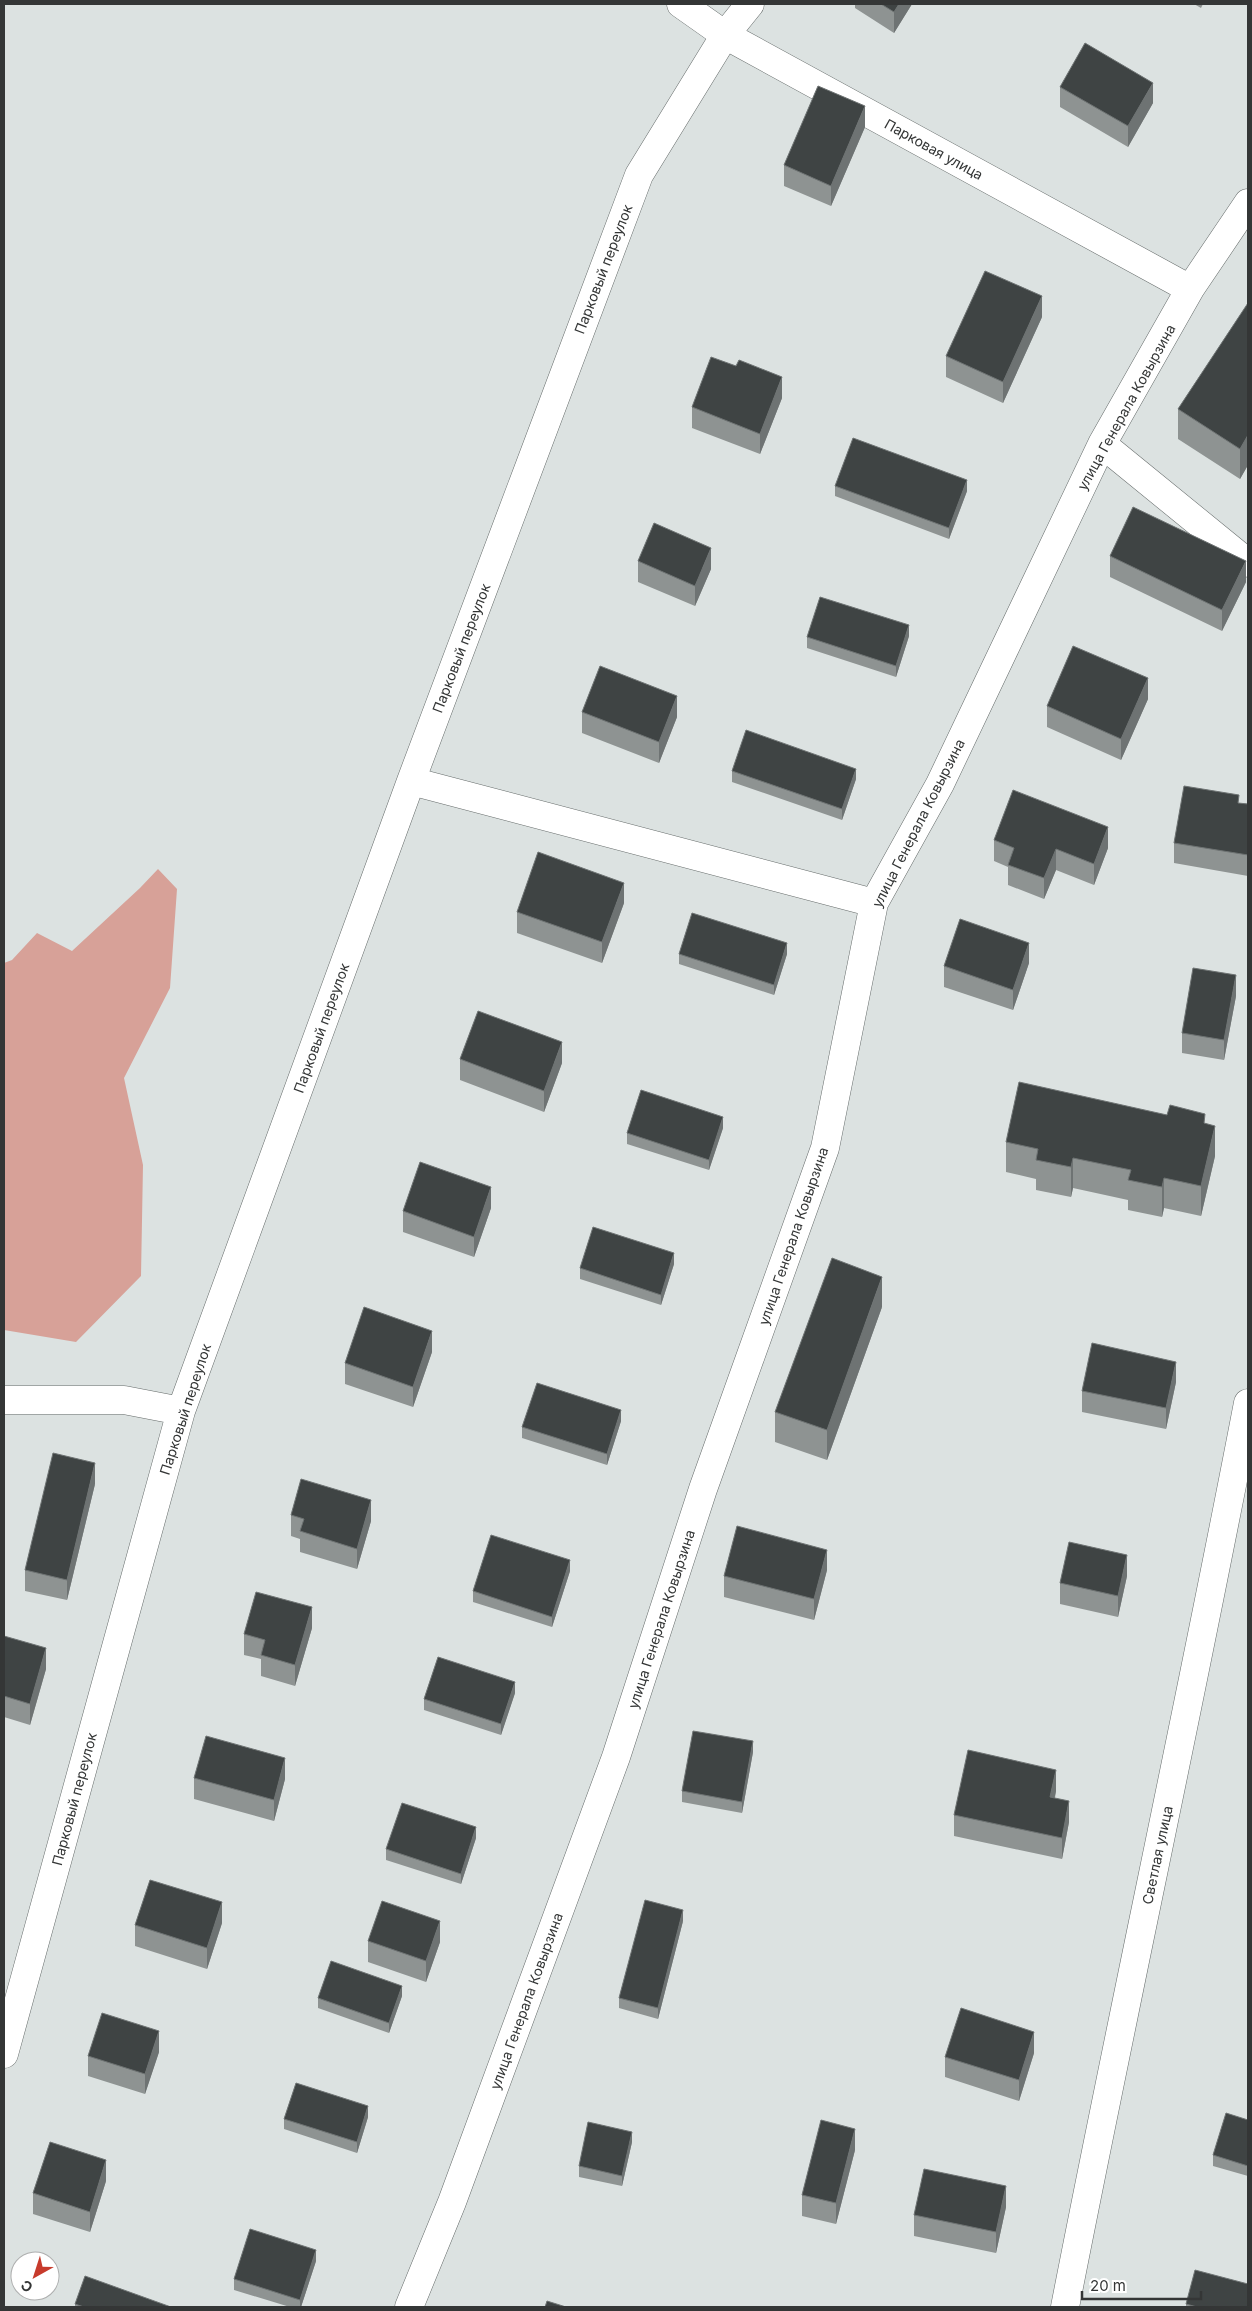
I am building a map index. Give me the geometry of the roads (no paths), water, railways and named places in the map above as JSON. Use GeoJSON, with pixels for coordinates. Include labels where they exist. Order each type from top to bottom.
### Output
{"type":"FeatureCollection","features":[{"type":"Feature","properties":{"kind":"street","name":"Парковая улица"},"geometry":{"type":"LineString","coordinates":[[681,4],[725,35],[1190,289]]}},
{"type":"Feature","properties":{"kind":"street","name":"Парковый переулок"},"geometry":{"type":"LineString","coordinates":[[4,2054],[181,1410],[411,781],[639,175],[725,35],[750,4]]}},
{"type":"Feature","properties":{"kind":"street","name":"улица Генерала Ковырзина"},"geometry":{"type":"LineString","coordinates":[[409,2307],[452,2202],[616,1758],[703,1489],[825,1148],[874,903],[940,784],[1102,444],[1190,289],[1248,203]]}},
{"type":"Feature","properties":{"kind":"street"},"geometry":{"type":"LineString","coordinates":[[1102,444],[1248,563]]}},
{"type":"Feature","properties":{"kind":"street"},"geometry":{"type":"LineString","coordinates":[[411,781],[874,903]]}},
{"type":"Feature","properties":{"kind":"street"},"geometry":{"type":"LineString","coordinates":[[4,1400],[124,1400],[181,1410]]}},
{"type":"Feature","properties":{"kind":"street","name":"Светлая улица"},"geometry":{"type":"LineString","coordinates":[[1065,2307],[1106,2098],[1206,1621],[1248,1403]]}}]}
